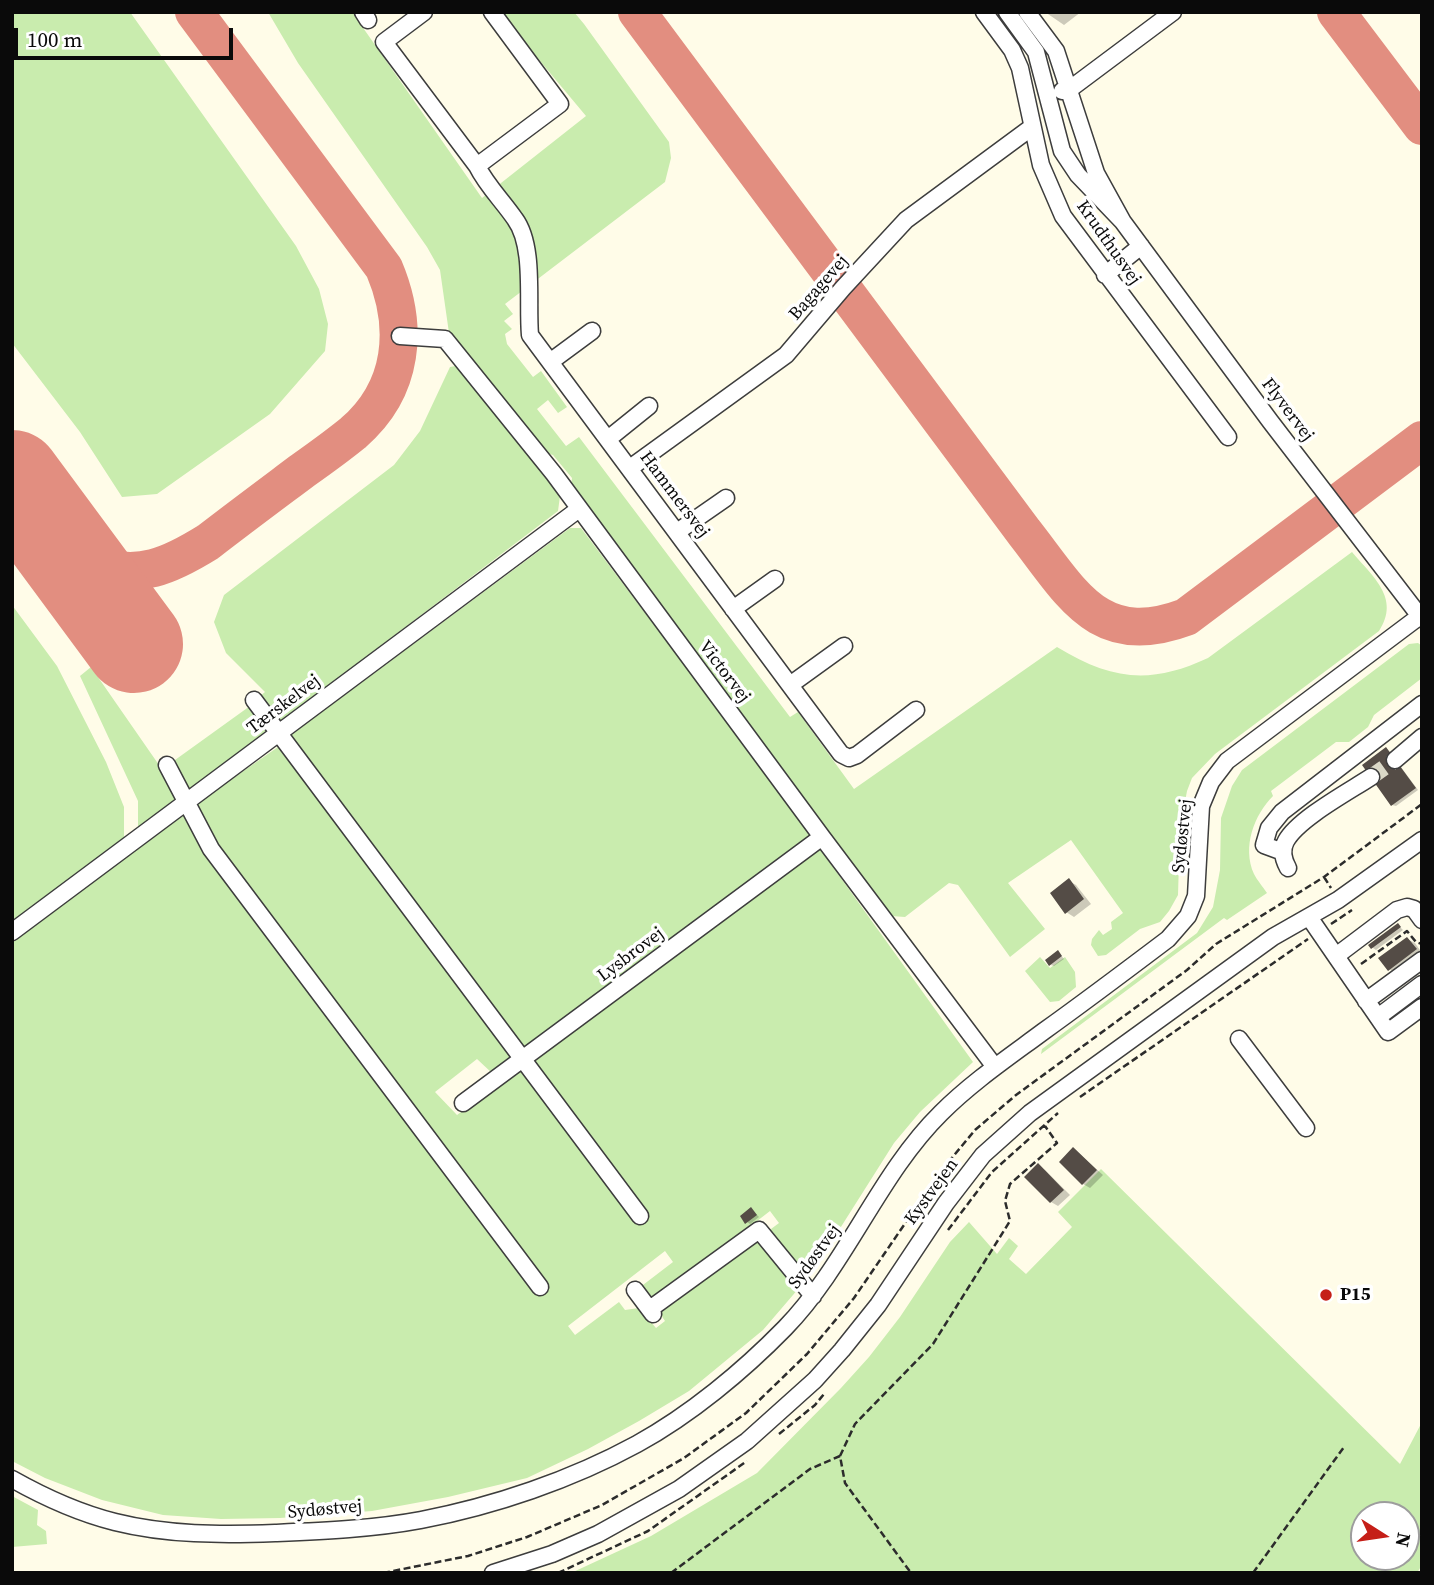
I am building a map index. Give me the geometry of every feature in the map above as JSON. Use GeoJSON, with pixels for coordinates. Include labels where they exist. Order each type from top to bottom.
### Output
{"type":"FeatureCollection","features":[{"type":"Feature","properties":{"kind":"street","name":"Hammersvej"},"geometry":{"type":"LineString","coordinates":[[424,12],[384,42],[477,166],[487,186],[516,219],[525,241],[529,271],[527,304],[530,335],[841,754],[849,758],[858,755],[916,710]]}},
{"type":"Feature","properties":{"kind":"street"},"geometry":{"type":"LineString","coordinates":[[477,166],[560,104],[492,12]]}},
{"type":"Feature","properties":{"kind":"street","name":"Krudthusvej"},"geometry":{"type":"LineString","coordinates":[[984,12],[1012,50],[1020,68],[1041,165],[1063,216],[1228,437]]}},
{"type":"Feature","properties":{"kind":"street"},"geometry":{"type":"LineString","coordinates":[[1007,12],[1036,52],[1062,151],[1078,175],[1123,222]]}},
{"type":"Feature","properties":{"kind":"street"},"geometry":{"type":"LineString","coordinates":[[1027,12],[1056,51],[1096,173],[1123,222]]}},
{"type":"Feature","properties":{"kind":"street"},"geometry":{"type":"LineString","coordinates":[[1046,95],[1070,89],[1173,12]]}},
{"type":"Feature","properties":{"kind":"street","name":"Bagagevej"},"geometry":{"type":"LineString","coordinates":[[630,468],[786,355],[906,220],[1032,127]]}},
{"type":"Feature","properties":{"kind":"street","name":"Flyvervej"},"geometry":{"type":"LineString","coordinates":[[1123,222],[1421,618]]}},
{"type":"Feature","properties":{"kind":"street"},"geometry":{"type":"LineString","coordinates":[[1105,275],[1141,246]]}},
{"type":"Feature","properties":{"kind":"street"},"geometry":{"type":"LineString","coordinates":[[550,362],[592,331]]}},
{"type":"Feature","properties":{"kind":"street","name":"Victorvej"},"geometry":{"type":"LineString","coordinates":[[400,336],[445,339],[579,509],[995,1067]]}},
{"type":"Feature","properties":{"kind":"street"},"geometry":{"type":"LineString","coordinates":[[608,439],[649,406]]}},
{"type":"Feature","properties":{"kind":"street"},"geometry":{"type":"LineString","coordinates":[[677,532],[726,498]]}},
{"type":"Feature","properties":{"kind":"street","name":"Tærskelvej"},"geometry":{"type":"LineString","coordinates":[[12,932],[579,509]]}},
{"type":"Feature","properties":{"kind":"street"},"geometry":{"type":"LineString","coordinates":[[733,608],[775,579]]}},
{"type":"Feature","properties":{"kind":"street","name":"Sydøstvej"},"geometry":{"type":"LineString","coordinates":[[12,1479],[46,1498],[114,1522],[176,1532],[231,1535],[321,1531],[420,1520],[554,1482],[639,1443],[728,1382],[786,1327],[813,1296],[918,1139],[940,1114],[995,1067],[1168,939],[1188,916],[1196,896],[1201,806],[1211,782],[1227,761],[1421,618]]}},
{"type":"Feature","properties":{"kind":"street"},"geometry":{"type":"LineString","coordinates":[[790,685],[844,646]]}},
{"type":"Feature","properties":{"kind":"street"},"geometry":{"type":"LineString","coordinates":[[254,700],[640,1216]]}},
{"type":"Feature","properties":{"kind":"street"},"geometry":{"type":"LineString","coordinates":[[1371,777],[1297,827],[1284,844],[1286,860],[1264,845],[1269,828],[1282,812],[1422,704]]}},
{"type":"Feature","properties":{"kind":"street"},"geometry":{"type":"LineString","coordinates":[[1395,760],[1422,737]]}},
{"type":"Feature","properties":{"kind":"street"},"geometry":{"type":"LineString","coordinates":[[167,765],[211,849],[540,1287]]}},
{"type":"Feature","properties":{"kind":"street","name":"Lysbrovej"},"geometry":{"type":"LineString","coordinates":[[463,1103],[822,837]]}},
{"type":"Feature","properties":{"kind":"street","name":"Kystvejen"},"geometry":{"type":"LineString","coordinates":[[493,1573],[552,1554],[598,1534],[641,1512],[715,1466],[773,1419],[815,1380],[842,1350],[878,1305],[946,1203],[983,1155],[1034,1110],[1273,937],[1338,900],[1422,840]]}},
{"type":"Feature","properties":{"kind":"street"},"geometry":{"type":"LineString","coordinates":[[1336,956],[1397,910],[1407,906],[1422,920]]}},
{"type":"Feature","properties":{"kind":"street"},"geometry":{"type":"LineString","coordinates":[[1310,917],[1388,1032],[1422,1006]]}},
{"type":"Feature","properties":{"kind":"street"},"geometry":{"type":"LineString","coordinates":[[1366,1001],[1422,960]]}},
{"type":"Feature","properties":{"kind":"street"},"geometry":{"type":"LineString","coordinates":[[1378,1017],[1422,984]]}},
{"type":"Feature","properties":{"kind":"street"},"geometry":{"type":"LineString","coordinates":[[1239,1039],[1306,1128]]}},
{"type":"Feature","properties":{"kind":"street"},"geometry":{"type":"LineString","coordinates":[[635,1290],[652,1312],[758,1230],[813,1296]]}},
{"type":"Feature","properties":{"kind":"path"},"geometry":{"type":"LineString","coordinates":[[383,1573],[468,1556],[527,1537],[602,1505],[684,1458],[746,1413],[807,1354],[854,1298],[941,1171],[975,1130],[1016,1096],[1187,971],[1216,944],[1324,877],[1422,804]]}},
{"type":"Feature","properties":{"kind":"path"},"geometry":{"type":"LineString","coordinates":[[1324,877],[1345,916]]}},
{"type":"Feature","properties":{"kind":"path"},"geometry":{"type":"LineString","coordinates":[[1073,1102],[1356,908]]}},
{"type":"Feature","properties":{"kind":"path"},"geometry":{"type":"LineString","coordinates":[[1348,974],[1407,931],[1416,942],[1422,944]]}},
{"type":"Feature","properties":{"kind":"path"},"geometry":{"type":"LineString","coordinates":[[1360,938],[1372,956]]}},
{"type":"Feature","properties":{"kind":"path"},"geometry":{"type":"LineString","coordinates":[[911,1573],[845,1483],[840,1456],[855,1424],[933,1344],[998,1243],[1010,1221],[1005,1201],[1010,1184],[1057,1143],[1034,1110]]}},
{"type":"Feature","properties":{"kind":"path"},"geometry":{"type":"LineString","coordinates":[[947,1231],[992,1172],[1062,1110]]}},
{"type":"Feature","properties":{"kind":"path"},"geometry":{"type":"LineString","coordinates":[[774,1439],[823,1395]]}},
{"type":"Feature","properties":{"kind":"path"},"geometry":{"type":"LineString","coordinates":[[1253,1573],[1344,1447]]}},
{"type":"Feature","properties":{"kind":"path"},"geometry":{"type":"LineString","coordinates":[[558,1573],[648,1531],[733,1473],[753,1456]]}},
{"type":"Feature","properties":{"kind":"path"},"geometry":{"type":"LineString","coordinates":[[671,1573],[810,1469],[840,1456]]}},
{"type":"Feature","properties":{"kind":"green space"},"geometry":{"type":"Polygon","coordinates":[[[12,12],[130,12],[296,246],[319,289],[328,324],[325,351],[270,414],[157,494],[122,497],[80,432],[12,343],[12,12]]]}},
{"type":"Feature","properties":{"kind":"green space"},"geometry":{"type":"Polygon","coordinates":[[[268,12],[352,12],[482,198],[586,116],[499,12],[574,12],[584,24],[669,142],[671,158],[665,182],[505,304],[513,314],[504,321],[512,329],[505,334],[507,344],[533,377],[541,371],[567,407],[558,413],[548,400],[537,409],[566,446],[579,437],[790,717],[798,712],[854,789],[1057,647],[1095,666],[1131,675],[1149,675],[1187,667],[1208,658],[1352,552],[1375,579],[1385,598],[1385,619],[1379,631],[1215,754],[1192,778],[1180,828],[1178,895],[1160,922],[1140,929],[1106,955],[1098,956],[1091,945],[1092,939],[1099,930],[1103,935],[1112,929],[1111,922],[1123,913],[1071,840],[1008,883],[1045,929],[1010,957],[958,885],[949,883],[905,917],[891,916],[571,487],[572,478],[553,455],[543,452],[449,333],[440,270],[427,247],[298,63],[268,12]]]}},
{"type":"Feature","properties":{"kind":"green space"},"geometry":{"type":"Polygon","coordinates":[[[461,365],[560,496],[558,511],[279,723],[259,697],[265,692],[226,653],[214,622],[224,595],[394,465],[420,431],[450,367],[461,365]]]}},
{"type":"Feature","properties":{"kind":"green space"},"geometry":{"type":"Polygon","coordinates":[[[570,528],[581,528],[813,836],[524,1052],[288,737],[570,528]]]}},
{"type":"Feature","properties":{"kind":"green space"},"geometry":{"type":"Polygon","coordinates":[[[12,605],[57,666],[106,762],[124,807],[124,842],[12,926],[12,605]]]}},
{"type":"Feature","properties":{"kind":"green space"},"geometry":{"type":"Polygon","coordinates":[[[1418,643],[1422,646],[1422,678],[1374,715],[1368,727],[1349,742],[1336,742],[1271,791],[1273,796],[1255,822],[1249,853],[1254,874],[1267,893],[1227,920],[1224,918],[1041,1054],[1042,1049],[1197,933],[1213,907],[1220,870],[1221,818],[1232,786],[1242,770],[1409,644],[1418,643]]]}},
{"type":"Feature","properties":{"kind":"green space"},"geometry":{"type":"Polygon","coordinates":[[[91,667],[159,765],[179,800],[138,828],[138,801],[80,676],[91,667]]]}},
{"type":"Feature","properties":{"kind":"green space"},"geometry":{"type":"Polygon","coordinates":[[[250,706],[270,729],[189,790],[175,760],[250,706]]]}},
{"type":"Feature","properties":{"kind":"green space"},"geometry":{"type":"Polygon","coordinates":[[[278,747],[514,1060],[493,1074],[477,1059],[435,1092],[457,1115],[520,1068],[636,1223],[645,1217],[529,1061],[820,849],[973,1062],[920,1112],[894,1143],[808,1279],[773,1239],[771,1229],[779,1223],[770,1211],[651,1303],[639,1288],[673,1262],[665,1251],[568,1326],[575,1335],[619,1302],[625,1310],[639,1308],[656,1328],[665,1321],[659,1312],[759,1238],[799,1288],[763,1330],[689,1391],[639,1421],[527,1478],[448,1497],[372,1511],[280,1518],[221,1519],[163,1515],[102,1500],[45,1478],[12,1461],[12,940],[186,812],[218,848],[196,804],[278,747]]]}},
{"type":"Feature","properties":{"kind":"green space"},"geometry":{"type":"Polygon","coordinates":[[[1040,957],[1050,968],[1065,957],[1075,972],[1076,987],[1059,1001],[1050,1002],[1025,971],[1040,957]]]}},
{"type":"Feature","properties":{"kind":"green space"},"geometry":{"type":"Polygon","coordinates":[[[1101,1169],[1400,1464],[1422,1422],[1420,1568],[1420,1501],[1350,1501],[1350,1571],[1418,1571],[1417,1573],[571,1573],[651,1536],[757,1473],[869,1357],[900,1317],[950,1242],[969,1222],[997,1254],[1009,1238],[1018,1246],[1009,1259],[1026,1274],[1072,1227],[1058,1212],[1101,1169]]]}},
{"type":"Feature","properties":{"kind":"green space"},"geometry":{"type":"Polygon","coordinates":[[[12,1496],[38,1510],[37,1525],[46,1531],[47,1544],[12,1547],[12,1496]]]}},
{"type":"Feature","properties":{"kind":"building"},"geometry":{"type":"Polygon","coordinates":[[[1386,747],[1416,788],[1391,806],[1362,765],[1386,747]]]}},
{"type":"Feature","properties":{"kind":"building"},"geometry":{"type":"Polygon","coordinates":[[[1069,878],[1084,899],[1065,914],[1050,893],[1069,878]]]}},
{"type":"Feature","properties":{"kind":"building"},"geometry":{"type":"Polygon","coordinates":[[[1398,923],[1401,927],[1371,949],[1368,945],[1398,923]]]}},
{"type":"Feature","properties":{"kind":"building"},"geometry":{"type":"Polygon","coordinates":[[[1407,937],[1417,949],[1388,971],[1378,958],[1407,937]]]}},
{"type":"Feature","properties":{"kind":"building"},"geometry":{"type":"Polygon","coordinates":[[[1058,950],[1062,956],[1049,966],[1045,960],[1058,950]]]}},
{"type":"Feature","properties":{"kind":"building"},"geometry":{"type":"Polygon","coordinates":[[[1073,1147],[1097,1170],[1082,1185],[1059,1162],[1073,1147]]]}},
{"type":"Feature","properties":{"kind":"building"},"geometry":{"type":"Polygon","coordinates":[[[1038,1163],[1064,1190],[1050,1203],[1024,1177],[1038,1163]]]}},
{"type":"Feature","properties":{"kind":"building"},"geometry":{"type":"Polygon","coordinates":[[[751,1207],[757,1215],[745,1224],[740,1216],[751,1207]]]}},
{"type":"Feature","properties":{"kind":"taxiway"},"geometry":{"type":"LineString","coordinates":[[61,544],[90,562],[125,571],[154,568],[181,558],[208,542],[353,433],[370,416],[392,377],[399,335],[397,312],[384,268],[194,12]]}},
{"type":"Feature","properties":{"kind":"taxiway"},"geometry":{"type":"LineString","coordinates":[[637,12],[1057,576],[1090,610],[1109,621],[1130,626],[1156,625],[1186,617],[1422,440]]}},
{"type":"Feature","properties":{"kind":"taxiway"},"geometry":{"type":"LineString","coordinates":[[1336,12],[1422,126]]}},
{"type":"Feature","properties":{"kind":"runway"},"geometry":{"type":"LineString","coordinates":[[12,479],[134,644]]}},
{"type":"Feature","properties":{"kind":"tunnel"},"geometry":{"type":"LineString","coordinates":[[1371,777],[1395,760]]}},
{"type":"Feature","properties":{"kind":"place","name":"P15"},"geometry":{"type":"Point","coordinates":[1326,1295]}}]}
